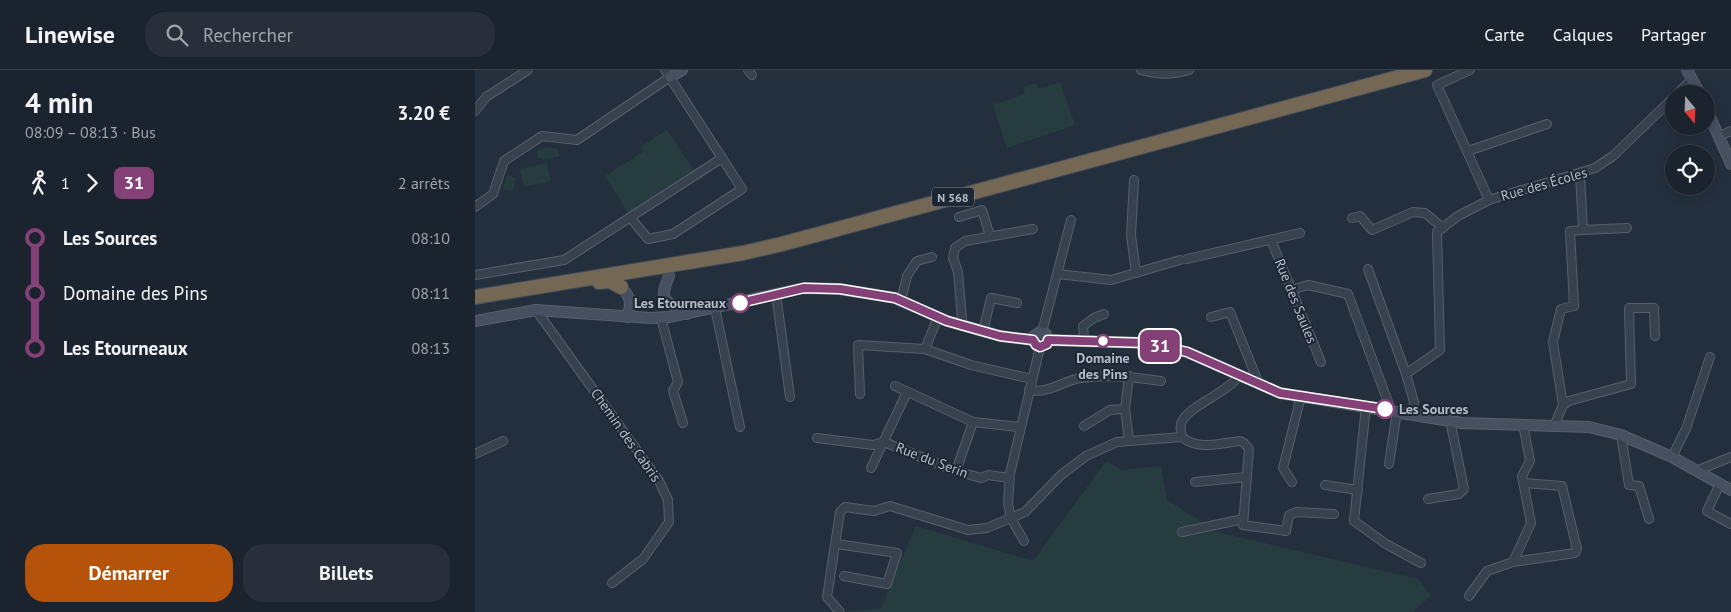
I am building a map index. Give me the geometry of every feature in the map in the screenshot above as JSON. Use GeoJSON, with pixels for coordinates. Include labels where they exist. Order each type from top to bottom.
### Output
{"type":"FeatureCollection","features":[{"type":"Feature","properties":{"kind":"highway","name":"N 568"},"geometry":{"type":"LineString","coordinates":[[475,289],[744,244],[1395,70]]}},
{"type":"Feature","properties":{"kind":"highway","name":"N 568"},"geometry":{"type":"LineString","coordinates":[[475,299],[743,253],[1425,70]]}},
{"type":"Feature","properties":{"kind":"highway"},"geometry":{"type":"LineString","coordinates":[[669,276],[677,270],[731,258],[743,253]]}},
{"type":"Feature","properties":{"kind":"highway"},"geometry":{"type":"LineString","coordinates":[[546,286],[610,281],[621,287]]}},
{"type":"Feature","properties":{"kind":"street"},"geometry":{"type":"LineString","coordinates":[[475,110],[486,97],[528,70]]}},
{"type":"Feature","properties":{"kind":"street"},"geometry":{"type":"LineString","coordinates":[[475,207],[493,194],[504,161],[542,136],[577,140],[667,74],[682,70]]}},
{"type":"Feature","properties":{"kind":"street"},"geometry":{"type":"LineString","coordinates":[[1141,70],[1158,75],[1171,75],[1189,70]]}},
{"type":"Feature","properties":{"kind":"street","name":"Rue des Écoles"},"geometry":{"type":"LineString","coordinates":[[1470,70],[1437,85],[1489,200],[1595,168],[1613,156],[1665,106]]}},
{"type":"Feature","properties":{"kind":"street"},"geometry":{"type":"LineString","coordinates":[[630,217],[648,240],[673,234],[742,189],[667,74]]}},
{"type":"Feature","properties":{"kind":"street"},"geometry":{"type":"LineString","coordinates":[[1468,151],[1547,124]]}},
{"type":"Feature","properties":{"kind":"street"},"geometry":{"type":"LineString","coordinates":[[1715,127],[1731,164]]}},
{"type":"Feature","properties":{"kind":"street"},"geometry":{"type":"LineString","coordinates":[[1719,136],[1731,131]]}},
{"type":"Feature","properties":{"kind":"street"},"geometry":{"type":"LineString","coordinates":[[475,275],[564,260],[722,158]]}},
{"type":"Feature","properties":{"kind":"street"},"geometry":{"type":"LineString","coordinates":[[1580,174],[1583,230]]}},
{"type":"Feature","properties":{"kind":"street"},"geometry":{"type":"LineString","coordinates":[[1133,180],[1131,235],[1136,273]]}},
{"type":"Feature","properties":{"kind":"street"},"geometry":{"type":"LineString","coordinates":[[1406,374],[1440,350],[1437,232],[1458,216],[1489,200]]}},
{"type":"Feature","properties":{"kind":"street"},"geometry":{"type":"LineString","coordinates":[[959,217],[983,210],[990,236]]}},
{"type":"Feature","properties":{"kind":"street"},"geometry":{"type":"LineString","coordinates":[[1352,218],[1360,216],[1372,230],[1413,212],[1425,213],[1443,228]]}},
{"type":"Feature","properties":{"kind":"street"},"geometry":{"type":"LineString","coordinates":[[1023,541],[1011,518],[1007,504],[1009,478],[1019,427],[1071,220]]}},
{"type":"Feature","properties":{"kind":"street"},"geometry":{"type":"LineString","coordinates":[[1555,424],[1563,404],[1553,342],[1561,309],[1574,306],[1570,232],[1627,228]]}},
{"type":"Feature","properties":{"kind":"street"},"geometry":{"type":"LineString","coordinates":[[960,325],[962,319],[958,272],[953,258],[955,248],[965,241],[1033,229]]}},
{"type":"Feature","properties":{"kind":"street"},"geometry":{"type":"LineString","coordinates":[[1058,274],[1111,280],[1183,260],[1300,233]]}},
{"type":"Feature","properties":{"kind":"street","name":"Rue des Saules"},"geometry":{"type":"LineString","coordinates":[[1271,240],[1321,362]]}},
{"type":"Feature","properties":{"kind":"street"},"geometry":{"type":"LineString","coordinates":[[901,301],[907,276],[917,261],[932,257]]}},
{"type":"Feature","properties":{"kind":"street"},"geometry":{"type":"LineString","coordinates":[[1369,269],[1406,374],[1414,402],[1412,413]]}},
{"type":"Feature","properties":{"kind":"street"},"geometry":{"type":"LineString","coordinates":[[669,276],[663,289],[663,298],[669,305],[685,310],[687,314]]}},
{"type":"Feature","properties":{"kind":"street"},"geometry":{"type":"LineString","coordinates":[[1291,290],[1308,285],[1348,294],[1394,410],[1389,464]]}},
{"type":"Feature","properties":{"kind":"street"},"geometry":{"type":"LineString","coordinates":[[621,287],[629,295],[631,306],[627,317]]}},
{"type":"Feature","properties":{"kind":"street"},"geometry":{"type":"LineString","coordinates":[[475,321],[536,310],[661,318],[804,288],[840,289],[901,301],[960,325],[1000,336],[1041,340],[1147,343],[1187,352],[1280,393],[1481,424],[1555,424],[1589,427],[1621,435],[1672,457],[1731,490]]}},
{"type":"Feature","properties":{"kind":"street"},"geometry":{"type":"LineString","coordinates":[[775,294],[790,397]]}},
{"type":"Feature","properties":{"kind":"street"},"geometry":{"type":"LineString","coordinates":[[983,331],[991,298],[1017,303]]}},
{"type":"Feature","properties":{"kind":"street"},"geometry":{"type":"LineString","coordinates":[[715,308],[740,427]]}},
{"type":"Feature","properties":{"kind":"street"},"geometry":{"type":"LineString","coordinates":[[1563,404],[1631,384],[1629,308],[1654,308],[1655,336]]}},
{"type":"Feature","properties":{"kind":"street","name":"Chemin des Cabris"},"geometry":{"type":"LineString","coordinates":[[536,310],[659,482],[668,500],[669,522],[643,559],[612,582]]}},
{"type":"Feature","properties":{"kind":"street"},"geometry":{"type":"LineString","coordinates":[[1211,318],[1230,312],[1259,384]]}},
{"type":"Feature","properties":{"kind":"street"},"geometry":{"type":"LineString","coordinates":[[1084,340],[1083,326],[1104,314]]}},
{"type":"Feature","properties":{"kind":"street"},"geometry":{"type":"LineString","coordinates":[[925,349],[938,317]]}},
{"type":"Feature","properties":{"kind":"street"},"geometry":{"type":"LineString","coordinates":[[661,318],[678,382],[673,391],[683,423]]}},
{"type":"Feature","properties":{"kind":"street"},"geometry":{"type":"LineString","coordinates":[[860,394],[858,345],[925,349],[971,365],[1032,379]]}},
{"type":"Feature","properties":{"kind":"street"},"geometry":{"type":"LineString","coordinates":[[1672,457],[1686,429],[1710,357]]}},
{"type":"Feature","properties":{"kind":"street"},"geometry":{"type":"LineString","coordinates":[[1029,390],[1038,392],[1051,389],[1080,378],[1129,376],[1161,381]]}},
{"type":"Feature","properties":{"kind":"street"},"geometry":{"type":"LineString","coordinates":[[1129,376],[1125,409],[1129,440]]}},
{"type":"Feature","properties":{"kind":"street"},"geometry":{"type":"LineString","coordinates":[[1182,437],[1181,423],[1187,415],[1220,394],[1239,376]]}},
{"type":"Feature","properties":{"kind":"street"},"geometry":{"type":"LineString","coordinates":[[895,386],[973,422],[1019,427]]}},
{"type":"Feature","properties":{"kind":"street"},"geometry":{"type":"LineString","coordinates":[[871,468],[885,442],[907,392]]}},
{"type":"Feature","properties":{"kind":"street"},"geometry":{"type":"LineString","coordinates":[[1292,482],[1283,468],[1301,396]]}},
{"type":"Feature","properties":{"kind":"street"},"geometry":{"type":"LineString","coordinates":[[1367,406],[1354,521],[1385,544],[1421,563]]}},
{"type":"Feature","properties":{"kind":"street"},"geometry":{"type":"LineString","coordinates":[[1084,426],[1110,410],[1125,409]]}},
{"type":"Feature","properties":{"kind":"street"},"geometry":{"type":"LineString","coordinates":[[1428,499],[1459,494],[1464,489],[1450,420]]}},
{"type":"Feature","properties":{"kind":"street"},"geometry":{"type":"LineString","coordinates":[[957,471],[973,422]]}},
{"type":"Feature","properties":{"kind":"street"},"geometry":{"type":"LineString","coordinates":[[1513,562],[1531,523],[1522,476],[1530,461],[1523,424]]}},
{"type":"Feature","properties":{"kind":"street"},"geometry":{"type":"LineString","coordinates":[[1621,435],[1629,485],[1639,486],[1649,519]]}},
{"type":"Feature","properties":{"kind":"street"},"geometry":{"type":"LineString","coordinates":[[840,612],[827,596],[837,544],[840,512],[845,507],[874,511],[890,506],[968,530],[987,528],[1025,512],[1061,475],[1087,456],[1117,442],[1182,437],[1194,444],[1204,446],[1245,443],[1249,449],[1250,456],[1243,522]]}},
{"type":"Feature","properties":{"kind":"street"},"geometry":{"type":"LineString","coordinates":[[817,438],[873,445],[885,442]]}},
{"type":"Feature","properties":{"kind":"street"},"geometry":{"type":"LineString","coordinates":[[475,454],[503,441]]}},
{"type":"Feature","properties":{"kind":"street","name":"Rue du Serin"},"geometry":{"type":"LineString","coordinates":[[885,442],[957,471],[981,478],[988,475],[1009,478]]}},
{"type":"Feature","properties":{"kind":"street"},"geometry":{"type":"LineString","coordinates":[[1696,471],[1731,457]]}},
{"type":"Feature","properties":{"kind":"street"},"geometry":{"type":"LineString","coordinates":[[1195,482],[1247,477]]}},
{"type":"Feature","properties":{"kind":"street"},"geometry":{"type":"LineString","coordinates":[[1469,596],[1487,571],[1513,562],[1575,552],[1577,549],[1562,486],[1523,483]]}},
{"type":"Feature","properties":{"kind":"street"},"geometry":{"type":"LineString","coordinates":[[1720,484],[1707,511],[1731,524]]}},
{"type":"Feature","properties":{"kind":"street"},"geometry":{"type":"LineString","coordinates":[[1325,485],[1358,490]]}},
{"type":"Feature","properties":{"kind":"street"},"geometry":{"type":"LineString","coordinates":[[1181,532],[1243,522],[1286,531],[1289,515],[1296,512],[1334,514]]}},
{"type":"Feature","properties":{"kind":"street"},"geometry":{"type":"LineString","coordinates":[[837,544],[897,553],[887,584],[844,576]]}},
{"type":"Feature","properties":{"kind":"green space"},"geometry":{"type":"Polygon","coordinates":[[[1060,82],[1075,125],[1007,148],[993,105],[1025,94],[1023,87],[1036,83],[1039,89],[1060,82]]]}},
{"type":"Feature","properties":{"kind":"green space"},"geometry":{"type":"Polygon","coordinates":[[[667,130],[695,172],[629,214],[605,176],[643,152],[640,147],[667,130]]]}},
{"type":"Feature","properties":{"kind":"green space"},"geometry":{"type":"Polygon","coordinates":[[[546,147],[558,149],[560,156],[546,159],[538,158],[537,151],[546,147]]]}},
{"type":"Feature","properties":{"kind":"green space"},"geometry":{"type":"Polygon","coordinates":[[[547,163],[551,181],[524,187],[520,169],[547,163]]]}},
{"type":"Feature","properties":{"kind":"green space"},"geometry":{"type":"Polygon","coordinates":[[[507,175],[516,178],[513,191],[503,189],[507,175]]]}},
{"type":"Feature","properties":{"kind":"green space"},"geometry":{"type":"Polygon","coordinates":[[[1106,461],[1121,470],[1161,466],[1167,500],[1217,532],[1418,579],[1431,596],[1412,612],[842,612],[881,608],[916,526],[1033,561],[1106,461]]]}},
{"type":"Feature","properties":{"kind":"bus line","name":"31"},"geometry":{"type":"LineString","coordinates":[[740,303],[804,288],[840,289],[895,298],[947,321],[1000,336],[1033,340],[1040,347],[1047,344],[1048,340],[1147,343],[1187,352],[1280,393],[1385,409]]}},
{"type":"Feature","properties":{"kind":"place","name":"Les Etourneaux"},"geometry":{"type":"Point","coordinates":[740,303]}},
{"type":"Feature","properties":{"kind":"place","name":"Domaine des Pins"},"geometry":{"type":"Point","coordinates":[1103,341]}},
{"type":"Feature","properties":{"kind":"place","name":"Les Sources"},"geometry":{"type":"Point","coordinates":[1385,409]}}]}
